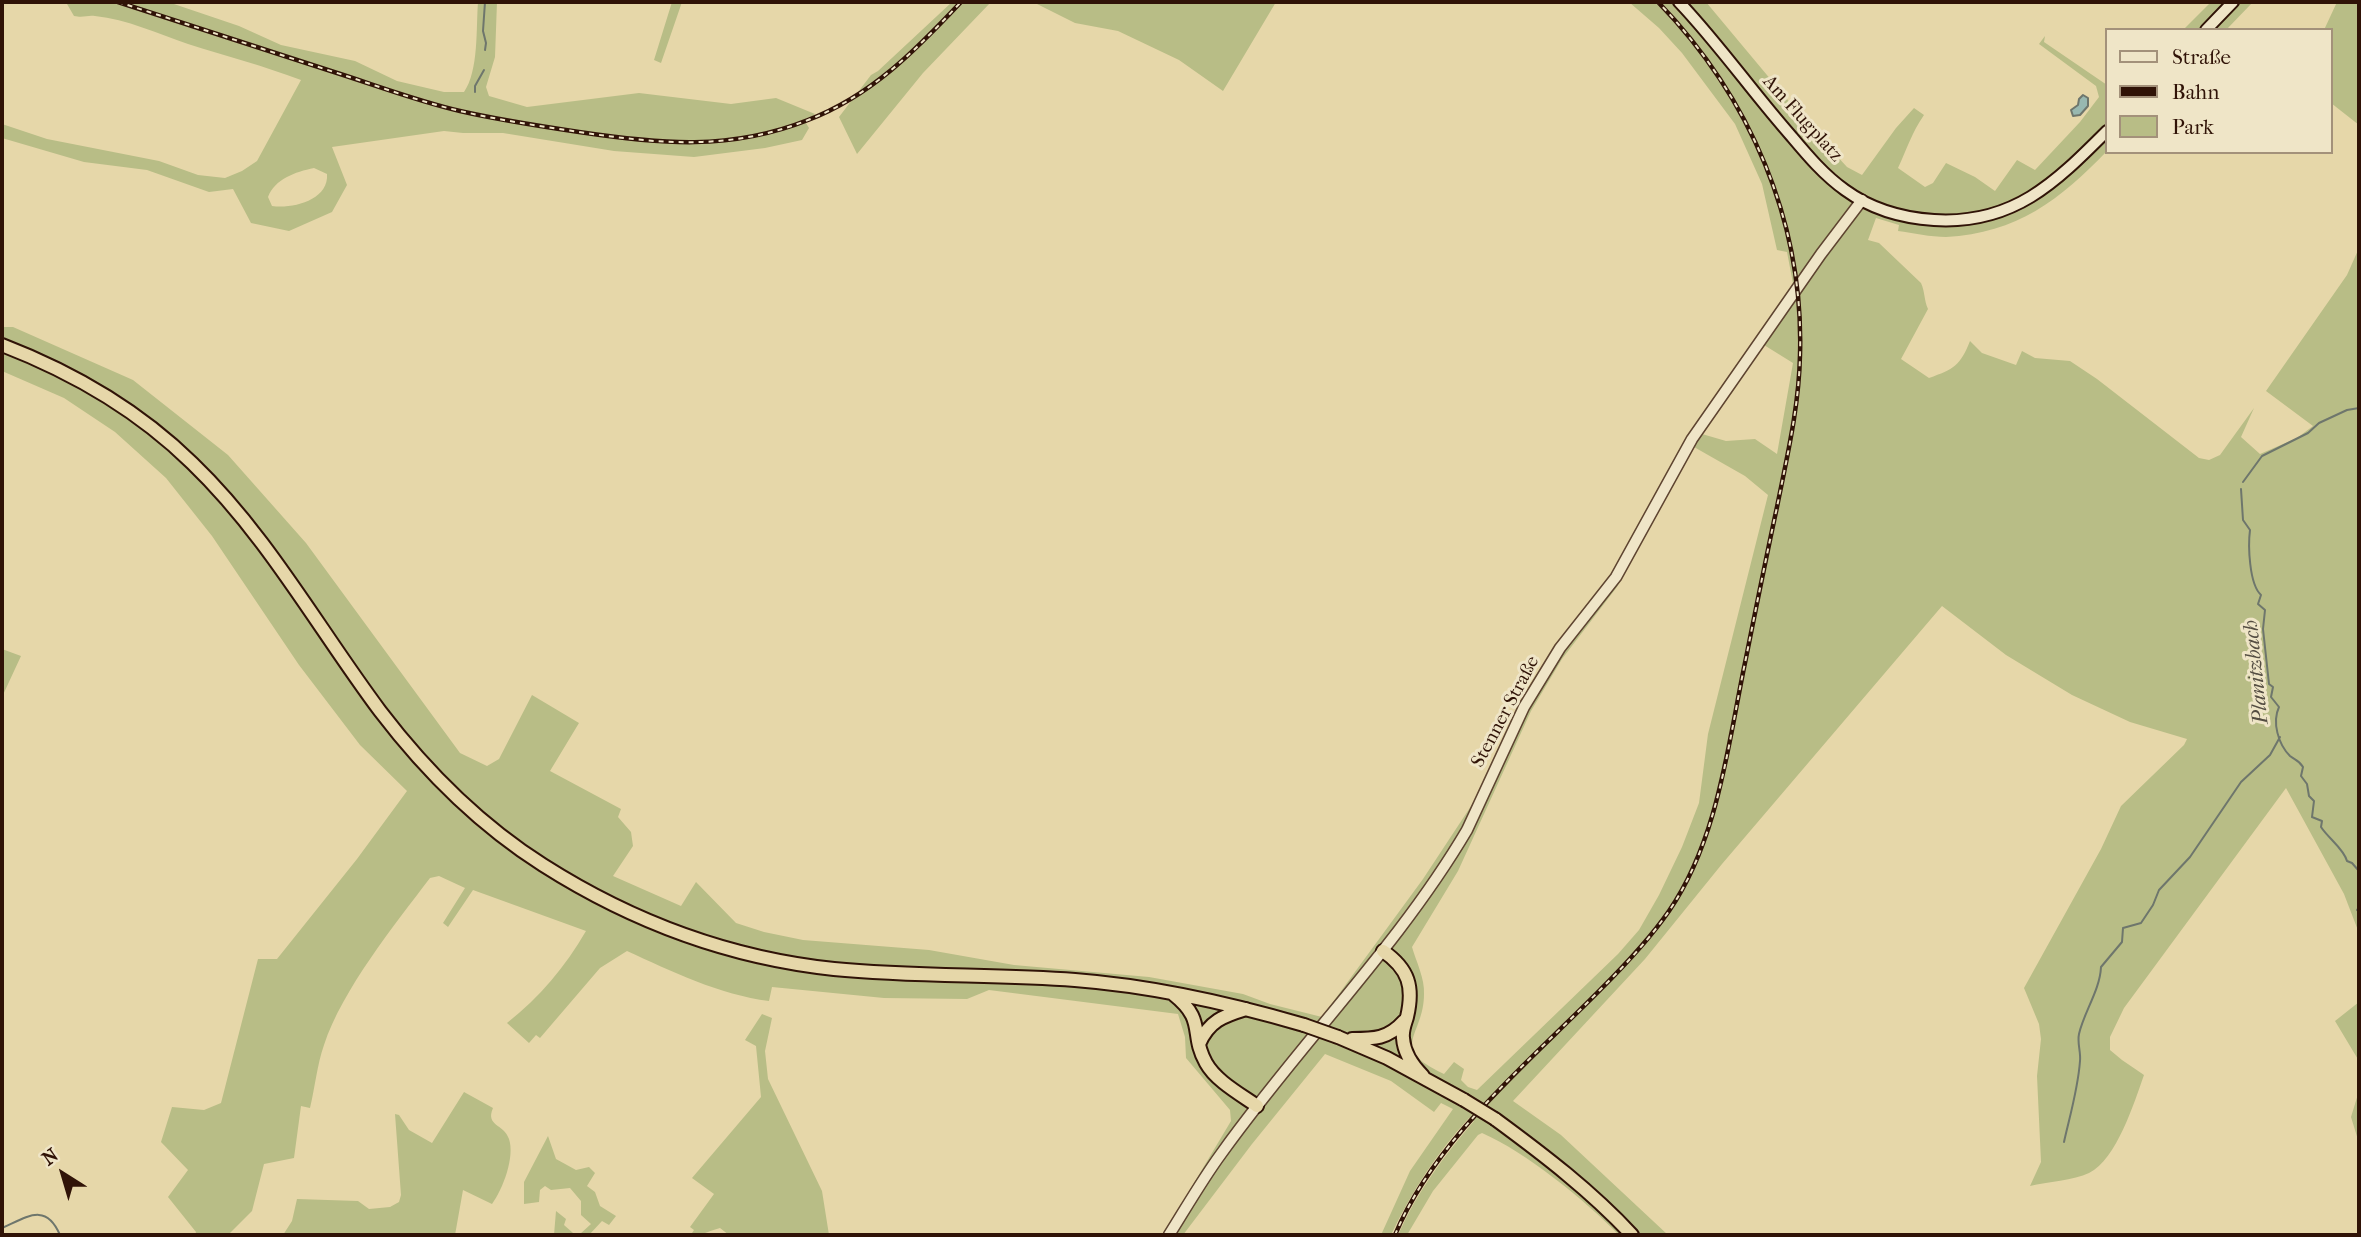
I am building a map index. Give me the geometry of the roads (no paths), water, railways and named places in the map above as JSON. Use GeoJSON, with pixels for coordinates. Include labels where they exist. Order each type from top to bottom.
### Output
{"type":"FeatureCollection","features":[{"type":"Feature","properties":{"kind":"highway"},"geometry":{"type":"LineString","coordinates":[[2,345],[93,387],[146,423],[185,456],[247,524],[382,713],[432,772],[459,799],[508,840],[595,896],[678,933],[754,956],[791,963],[869,972],[1075,980],[1171,992],[1304,1025],[1341,1038],[1423,1076],[1495,1119],[1578,1182],[1632,1235]]}},
{"type":"Feature","properties":{"kind":"highway"},"geometry":{"type":"LineString","coordinates":[[1383,951],[1398,961],[1409,980],[1411,994],[1403,1039],[1408,1055],[1423,1076]]}},
{"type":"Feature","properties":{"kind":"highway"},"geometry":{"type":"LineString","coordinates":[[1171,992],[1191,1012],[1197,1027],[1199,1045],[1210,1070],[1257,1106]]}},
{"type":"Feature","properties":{"kind":"highway"},"geometry":{"type":"LineString","coordinates":[[1199,1045],[1213,1021],[1248,1009]]}},
{"type":"Feature","properties":{"kind":"highway"},"geometry":{"type":"LineString","coordinates":[[1341,1038],[1376,1040],[1398,1028],[1407,1019]]}},
{"type":"Feature","properties":{"kind":"main road","name":"Am Flugplatz"},"geometry":{"type":"LineString","coordinates":[[1679,2],[1818,167],[1843,189],[1890,213],[1924,220],[1962,221],[1992,215],[2017,206],[2049,186],[2106,132]]}},
{"type":"Feature","properties":{"kind":"main road"},"geometry":{"type":"LineString","coordinates":[[2208,28],[2233,2]]}},
{"type":"Feature","properties":{"kind":"street","name":"Stenner Straße"},"geometry":{"type":"LineString","coordinates":[[1170,1235],[1192,1197],[1257,1106],[1383,951],[1467,830],[1524,707],[1553,660],[1616,577],[1692,439],[1821,254],[1862,200]]}},
{"type":"Feature","properties":{"kind":"water"},"geometry":{"type":"Polygon","coordinates":[[[2083,95],[2088,98],[2088,106],[2080,115],[2073,116],[2071,110],[2078,105],[2083,95]]]}},
{"type":"Feature","properties":{"kind":"waterway"},"geometry":{"type":"LineString","coordinates":[[485,2],[485,50]]}},
{"type":"Feature","properties":{"kind":"waterway"},"geometry":{"type":"LineString","coordinates":[[475,92],[475,86],[484,70]]}},
{"type":"Feature","properties":{"kind":"waterway","name":"Planitzbach"},"geometry":{"type":"LineString","coordinates":[[2243,482],[2262,456],[2308,433],[2319,423],[2347,410],[2359,408]]}},
{"type":"Feature","properties":{"kind":"waterway","name":"Planitzbach"},"geometry":{"type":"LineString","coordinates":[[2241,489],[2243,520],[2250,530],[2252,574],[2261,595],[2258,604],[2265,610],[2263,629],[2269,684],[2273,687],[2271,697],[2279,707],[2277,733],[2286,751],[2303,767],[2301,776],[2307,784],[2309,796],[2314,801],[2312,817],[2322,821],[2321,827],[2343,852],[2347,861],[2359,871]]}},
{"type":"Feature","properties":{"kind":"waterway"},"geometry":{"type":"LineString","coordinates":[[2064,1142],[2079,1071],[2079,1034],[2098,984],[2101,967],[2122,942],[2123,928],[2141,923],[2159,890],[2190,857],[2241,782],[2270,755],[2280,737]]}},
{"type":"Feature","properties":{"kind":"waterway","name":"Planitzbach"},"geometry":{"type":"LineString","coordinates":[[2359,907],[2359,911]]}},
{"type":"Feature","properties":{"kind":"waterway"},"geometry":{"type":"LineString","coordinates":[[2,1228],[28,1217],[42,1215],[49,1218],[60,1235]]}},
{"type":"Feature","properties":{"kind":"railway"},"geometry":{"type":"LineString","coordinates":[[118,2],[412,98],[460,111],[519,123],[666,142],[723,141],[751,137],[779,130],[831,110],[891,70],[961,2]]}},
{"type":"Feature","properties":{"kind":"railway"},"geometry":{"type":"LineString","coordinates":[[1395,1235],[1412,1200],[1458,1135],[1514,1074],[1628,962],[1669,911],[1700,853],[1720,789],[1795,413],[1800,355],[1799,306],[1792,257],[1781,210],[1765,164],[1720,79],[1691,39],[1658,2]]}}]}
